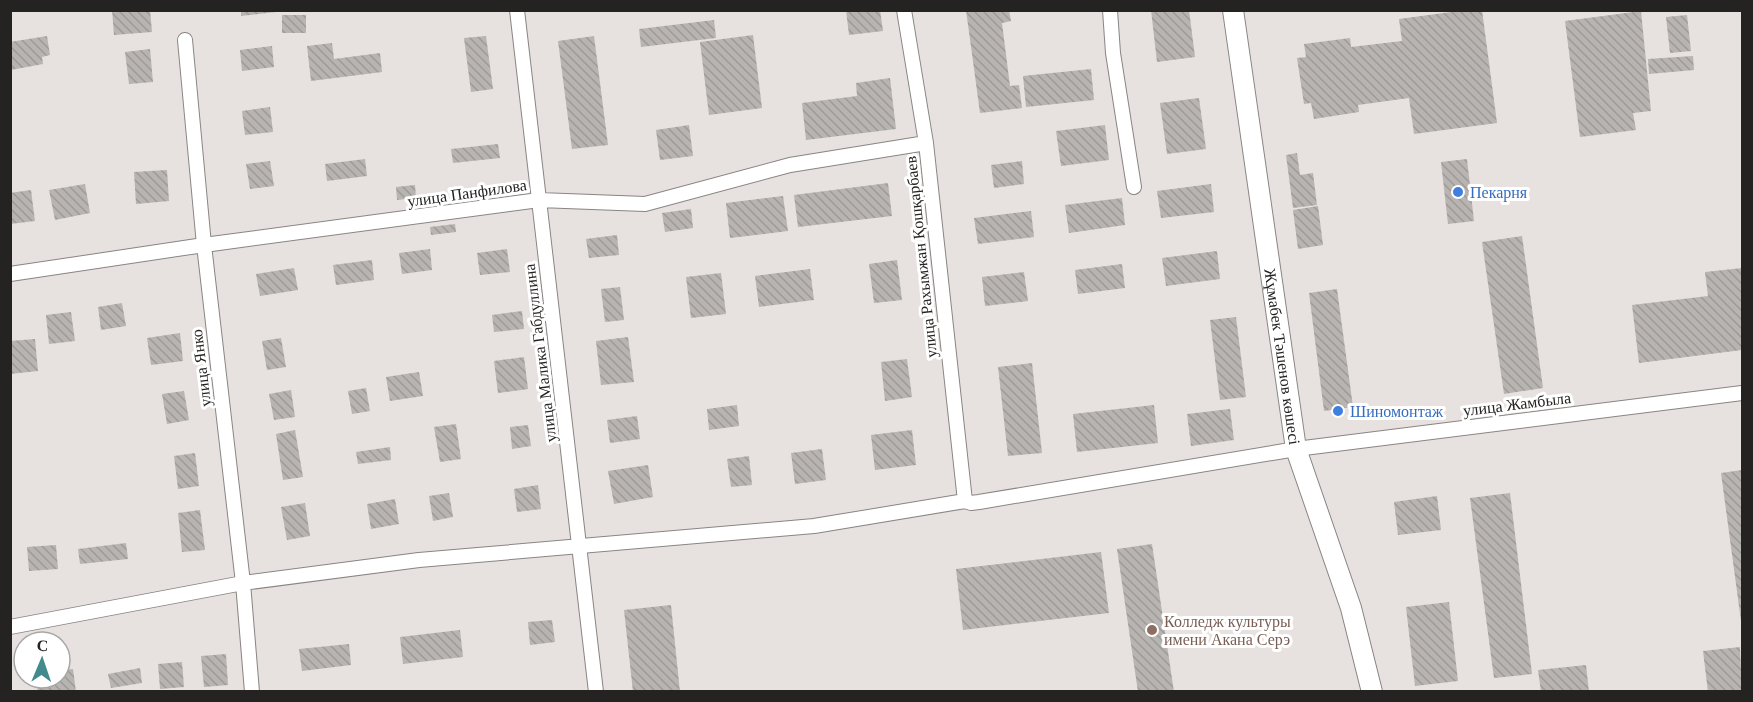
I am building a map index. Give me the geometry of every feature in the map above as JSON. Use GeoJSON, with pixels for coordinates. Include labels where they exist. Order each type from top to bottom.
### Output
{"type":"FeatureCollection","features":[{"type":"Feature","properties":{"kind":"main road","name":"Жұмабек Тәшенов көшесі"},"geometry":{"type":"LineString","coordinates":[[1233,10],[1296,449],[1351,608],[1372,692]]}},
{"type":"Feature","properties":{"kind":"street","name":"улица Малика Габдуллина"},"geometry":{"type":"LineString","coordinates":[[517,10],[596,692]]}},
{"type":"Feature","properties":{"kind":"street","name":"улица Рахымжан Қошқарбаев"},"geometry":{"type":"LineString","coordinates":[[904,10],[926,143],[965,501]]}},
{"type":"Feature","properties":{"kind":"street"},"geometry":{"type":"LineString","coordinates":[[1110,10],[1113,53],[1134,187]]}},
{"type":"Feature","properties":{"kind":"street","name":"улица Янко"},"geometry":{"type":"LineString","coordinates":[[185,40],[204,245],[243,583],[252,692]]}},
{"type":"Feature","properties":{"kind":"street","name":"улица Панфилова"},"geometry":{"type":"LineString","coordinates":[[10,274],[204,245],[539,200],[645,204],[790,165],[926,143]]}},
{"type":"Feature","properties":{"kind":"street","name":"улица Жамбыла"},"geometry":{"type":"LineString","coordinates":[[10,627],[243,583],[419,560],[814,526],[965,501],[979,502],[1296,449],[1743,393]]}},
{"type":"Feature","properties":{"kind":"building"},"geometry":{"type":"Polygon","coordinates":[[[112,10],[150,10],[152,32],[114,35],[112,10]]]}},
{"type":"Feature","properties":{"kind":"building"},"geometry":{"type":"Polygon","coordinates":[[[241,10],[276,10],[276,12],[241,16],[241,10]]]}},
{"type":"Feature","properties":{"kind":"building"},"geometry":{"type":"Polygon","coordinates":[[[846,10],[880,10],[883,31],[849,35],[846,10]]]}},
{"type":"Feature","properties":{"kind":"building"},"geometry":{"type":"Polygon","coordinates":[[[966,10],[1009,10],[1011,21],[1002,23],[1010,86],[1019,85],[1022,108],[980,113],[966,10]]]}},
{"type":"Feature","properties":{"kind":"building"},"geometry":{"type":"Polygon","coordinates":[[[1151,10],[1189,10],[1195,57],[1157,62],[1151,10]]]}},
{"type":"Feature","properties":{"kind":"building"},"geometry":{"type":"Polygon","coordinates":[[[1482,10],[1497,123],[1414,134],[1409,98],[1358,105],[1359,112],[1314,119],[1311,103],[1304,104],[1297,58],[1306,57],[1304,44],[1350,38],[1351,47],[1402,41],[1399,19],[1482,10]]]}},
{"type":"Feature","properties":{"kind":"building"},"geometry":{"type":"Polygon","coordinates":[[[1641,11],[1651,111],[1633,113],[1636,130],[1580,137],[1565,21],[1641,11]]]}},
{"type":"Feature","properties":{"kind":"building"},"geometry":{"type":"Polygon","coordinates":[[[282,15],[306,15],[306,33],[282,33],[282,15]]]}},
{"type":"Feature","properties":{"kind":"building"},"geometry":{"type":"Polygon","coordinates":[[[1687,15],[1691,51],[1670,53],[1666,17],[1687,15]]]}},
{"type":"Feature","properties":{"kind":"building"},"geometry":{"type":"Polygon","coordinates":[[[714,20],[716,38],[641,47],[639,29],[714,20]]]}},
{"type":"Feature","properties":{"kind":"building"},"geometry":{"type":"Polygon","coordinates":[[[753,35],[762,108],[709,115],[700,42],[753,35]]]}},
{"type":"Feature","properties":{"kind":"building"},"geometry":{"type":"Polygon","coordinates":[[[47,36],[50,55],[42,57],[43,64],[11,70],[10,42],[47,36]]]}},
{"type":"Feature","properties":{"kind":"building"},"geometry":{"type":"Polygon","coordinates":[[[486,36],[493,89],[471,92],[464,38],[486,36]]]}},
{"type":"Feature","properties":{"kind":"building"},"geometry":{"type":"Polygon","coordinates":[[[594,36],[608,145],[572,149],[558,41],[594,36]]]}},
{"type":"Feature","properties":{"kind":"building"},"geometry":{"type":"Polygon","coordinates":[[[332,43],[334,59],[380,53],[382,72],[311,81],[307,46],[332,43]]]}},
{"type":"Feature","properties":{"kind":"building"},"geometry":{"type":"Polygon","coordinates":[[[272,46],[274,67],[242,71],[240,50],[272,46]]]}},
{"type":"Feature","properties":{"kind":"building"},"geometry":{"type":"Polygon","coordinates":[[[150,49],[153,82],[129,84],[125,52],[150,49]]]}},
{"type":"Feature","properties":{"kind":"building"},"geometry":{"type":"Polygon","coordinates":[[[1693,56],[1694,70],[1649,74],[1648,59],[1693,56]]]}},
{"type":"Feature","properties":{"kind":"building"},"geometry":{"type":"Polygon","coordinates":[[[1091,69],[1094,100],[1026,107],[1023,76],[1091,69]]]}},
{"type":"Feature","properties":{"kind":"building"},"geometry":{"type":"Polygon","coordinates":[[[890,78],[896,129],[806,140],[802,103],[857,96],[856,83],[890,78]]]}},
{"type":"Feature","properties":{"kind":"building"},"geometry":{"type":"Polygon","coordinates":[[[1199,98],[1206,149],[1167,154],[1160,103],[1199,98]]]}},
{"type":"Feature","properties":{"kind":"building"},"geometry":{"type":"Polygon","coordinates":[[[270,107],[273,132],[245,135],[242,111],[270,107]]]}},
{"type":"Feature","properties":{"kind":"building"},"geometry":{"type":"Polygon","coordinates":[[[689,125],[693,156],[660,160],[656,130],[689,125]]]}},
{"type":"Feature","properties":{"kind":"building"},"geometry":{"type":"Polygon","coordinates":[[[1105,125],[1109,160],[1061,166],[1056,131],[1105,125]]]}},
{"type":"Feature","properties":{"kind":"building"},"geometry":{"type":"Polygon","coordinates":[[[498,144],[500,158],[453,163],[451,149],[498,144]]]}},
{"type":"Feature","properties":{"kind":"building"},"geometry":{"type":"Polygon","coordinates":[[[1297,153],[1300,175],[1313,173],[1317,205],[1293,208],[1286,155],[1297,153]]]}},
{"type":"Feature","properties":{"kind":"building"},"geometry":{"type":"Polygon","coordinates":[[[365,159],[367,176],[327,181],[325,164],[365,159]]]}},
{"type":"Feature","properties":{"kind":"building"},"geometry":{"type":"Polygon","coordinates":[[[1467,159],[1474,221],[1448,224],[1441,162],[1467,159]]]}},
{"type":"Feature","properties":{"kind":"building"},"geometry":{"type":"Polygon","coordinates":[[[270,161],[274,186],[250,189],[246,164],[270,161]]]}},
{"type":"Feature","properties":{"kind":"building"},"geometry":{"type":"Polygon","coordinates":[[[1022,161],[1024,184],[994,188],[991,165],[1022,161]]]}},
{"type":"Feature","properties":{"kind":"building"},"geometry":{"type":"Polygon","coordinates":[[[167,170],[169,201],[136,204],[134,172],[167,170]]]}},
{"type":"Feature","properties":{"kind":"building"},"geometry":{"type":"Polygon","coordinates":[[[888,183],[892,216],[798,227],[794,195],[888,183]]]}},
{"type":"Feature","properties":{"kind":"building"},"geometry":{"type":"Polygon","coordinates":[[[85,184],[90,213],[55,220],[49,190],[85,184]]]}},
{"type":"Feature","properties":{"kind":"building"},"geometry":{"type":"Polygon","coordinates":[[[1211,184],[1214,212],[1161,218],[1157,191],[1211,184]]]}},
{"type":"Feature","properties":{"kind":"building"},"geometry":{"type":"Polygon","coordinates":[[[415,185],[416,198],[397,200],[396,187],[415,185]]]}},
{"type":"Feature","properties":{"kind":"building"},"geometry":{"type":"Polygon","coordinates":[[[31,190],[35,221],[10,224],[10,193],[31,190]]]}},
{"type":"Feature","properties":{"kind":"building"},"geometry":{"type":"Polygon","coordinates":[[[783,196],[788,231],[730,238],[726,203],[783,196]]]}},
{"type":"Feature","properties":{"kind":"building"},"geometry":{"type":"Polygon","coordinates":[[[1122,198],[1125,225],[1069,233],[1065,205],[1122,198]]]}},
{"type":"Feature","properties":{"kind":"building"},"geometry":{"type":"Polygon","coordinates":[[[1318,206],[1323,245],[1298,249],[1293,210],[1318,206]]]}},
{"type":"Feature","properties":{"kind":"building"},"geometry":{"type":"Polygon","coordinates":[[[691,209],[693,228],[665,232],[662,213],[691,209]]]}},
{"type":"Feature","properties":{"kind":"building"},"geometry":{"type":"Polygon","coordinates":[[[1031,211],[1034,237],[978,244],[974,218],[1031,211]]]}},
{"type":"Feature","properties":{"kind":"building"},"geometry":{"type":"Polygon","coordinates":[[[455,224],[456,232],[431,235],[430,227],[455,224]]]}},
{"type":"Feature","properties":{"kind":"building"},"geometry":{"type":"Polygon","coordinates":[[[617,235],[619,255],[589,258],[586,239],[617,235]]]}},
{"type":"Feature","properties":{"kind":"building"},"geometry":{"type":"Polygon","coordinates":[[[1522,236],[1543,388],[1504,394],[1482,242],[1522,236]]]}},
{"type":"Feature","properties":{"kind":"building"},"geometry":{"type":"Polygon","coordinates":[[[430,249],[432,270],[402,274],[399,253],[430,249]]]}},
{"type":"Feature","properties":{"kind":"building"},"geometry":{"type":"Polygon","coordinates":[[[507,249],[510,272],[480,275],[477,253],[507,249]]]}},
{"type":"Feature","properties":{"kind":"building"},"geometry":{"type":"Polygon","coordinates":[[[1217,251],[1220,279],[1166,286],[1162,258],[1217,251]]]}},
{"type":"Feature","properties":{"kind":"building"},"geometry":{"type":"Polygon","coordinates":[[[372,260],[374,280],[336,285],[333,265],[372,260]]]}},
{"type":"Feature","properties":{"kind":"building"},"geometry":{"type":"Polygon","coordinates":[[[897,260],[902,300],[874,303],[869,264],[897,260]]]}},
{"type":"Feature","properties":{"kind":"building"},"geometry":{"type":"Polygon","coordinates":[[[1122,264],[1125,288],[1078,294],[1075,270],[1122,264]]]}},
{"type":"Feature","properties":{"kind":"building"},"geometry":{"type":"Polygon","coordinates":[[[294,268],[298,290],[260,296],[256,274],[294,268]]]}},
{"type":"Feature","properties":{"kind":"building"},"geometry":{"type":"Polygon","coordinates":[[[1742,268],[1742,350],[1639,363],[1632,305],[1708,296],[1705,272],[1742,268]]]}},
{"type":"Feature","properties":{"kind":"building"},"geometry":{"type":"Polygon","coordinates":[[[810,269],[814,300],[759,307],[755,276],[810,269]]]}},
{"type":"Feature","properties":{"kind":"building"},"geometry":{"type":"Polygon","coordinates":[[[1024,272],[1028,301],[985,306],[982,277],[1024,272]]]}},
{"type":"Feature","properties":{"kind":"building"},"geometry":{"type":"Polygon","coordinates":[[[721,273],[726,314],[691,318],[686,277],[721,273]]]}},
{"type":"Feature","properties":{"kind":"building"},"geometry":{"type":"Polygon","coordinates":[[[620,287],[624,320],[605,322],[601,289],[620,287]]]}},
{"type":"Feature","properties":{"kind":"building"},"geometry":{"type":"Polygon","coordinates":[[[1337,289],[1353,407],[1324,411],[1309,293],[1337,289]]]}},
{"type":"Feature","properties":{"kind":"building"},"geometry":{"type":"Polygon","coordinates":[[[122,303],[126,326],[101,330],[98,307],[122,303]]]}},
{"type":"Feature","properties":{"kind":"building"},"geometry":{"type":"Polygon","coordinates":[[[522,311],[524,329],[494,332],[492,315],[522,311]]]}},
{"type":"Feature","properties":{"kind":"building"},"geometry":{"type":"Polygon","coordinates":[[[71,312],[75,341],[49,344],[46,315],[71,312]]]}},
{"type":"Feature","properties":{"kind":"building"},"geometry":{"type":"Polygon","coordinates":[[[1236,317],[1246,397],[1220,400],[1210,320],[1236,317]]]}},
{"type":"Feature","properties":{"kind":"building"},"geometry":{"type":"Polygon","coordinates":[[[180,333],[183,361],[151,365],[147,338],[180,333]]]}},
{"type":"Feature","properties":{"kind":"building"},"geometry":{"type":"Polygon","coordinates":[[[628,337],[634,382],[601,385],[596,341],[628,337]]]}},
{"type":"Feature","properties":{"kind":"building"},"geometry":{"type":"Polygon","coordinates":[[[281,338],[286,367],[267,370],[262,341],[281,338]]]}},
{"type":"Feature","properties":{"kind":"building"},"geometry":{"type":"Polygon","coordinates":[[[35,339],[38,371],[10,374],[10,341],[35,339]]]}},
{"type":"Feature","properties":{"kind":"building"},"geometry":{"type":"Polygon","coordinates":[[[524,357],[528,389],[498,393],[494,361],[524,357]]]}},
{"type":"Feature","properties":{"kind":"building"},"geometry":{"type":"Polygon","coordinates":[[[907,359],[912,397],[885,401],[881,362],[907,359]]]}},
{"type":"Feature","properties":{"kind":"building"},"geometry":{"type":"Polygon","coordinates":[[[1032,363],[1042,453],[1008,456],[998,367],[1032,363]]]}},
{"type":"Feature","properties":{"kind":"building"},"geometry":{"type":"Polygon","coordinates":[[[419,372],[423,396],[390,401],[386,377],[419,372]]]}},
{"type":"Feature","properties":{"kind":"building"},"geometry":{"type":"Polygon","coordinates":[[[366,388],[370,411],[352,414],[348,391],[366,388]]]}},
{"type":"Feature","properties":{"kind":"building"},"geometry":{"type":"Polygon","coordinates":[[[291,390],[295,417],[274,420],[269,394],[291,390]]]}},
{"type":"Feature","properties":{"kind":"building"},"geometry":{"type":"Polygon","coordinates":[[[184,391],[189,420],[167,424],[162,394],[184,391]]]}},
{"type":"Feature","properties":{"kind":"building"},"geometry":{"type":"Polygon","coordinates":[[[737,405],[739,426],[709,430],[707,409],[737,405]]]}},
{"type":"Feature","properties":{"kind":"building"},"geometry":{"type":"Polygon","coordinates":[[[1154,405],[1158,443],[1077,452],[1073,414],[1154,405]]]}},
{"type":"Feature","properties":{"kind":"building"},"geometry":{"type":"Polygon","coordinates":[[[1230,409],[1234,440],[1191,446],[1187,414],[1230,409]]]}},
{"type":"Feature","properties":{"kind":"building"},"geometry":{"type":"Polygon","coordinates":[[[637,416],[640,439],[610,443],[607,420],[637,416]]]}},
{"type":"Feature","properties":{"kind":"building"},"geometry":{"type":"Polygon","coordinates":[[[456,424],[461,459],[440,462],[434,427],[456,424]]]}},
{"type":"Feature","properties":{"kind":"building"},"geometry":{"type":"Polygon","coordinates":[[[528,425],[531,446],[512,449],[510,427],[528,425]]]}},
{"type":"Feature","properties":{"kind":"building"},"geometry":{"type":"Polygon","coordinates":[[[295,430],[303,477],[283,480],[276,434],[295,430]]]}},
{"type":"Feature","properties":{"kind":"building"},"geometry":{"type":"Polygon","coordinates":[[[912,430],[916,465],[875,470],[871,435],[912,430]]]}},
{"type":"Feature","properties":{"kind":"building"},"geometry":{"type":"Polygon","coordinates":[[[390,447],[391,460],[358,464],[356,452],[390,447]]]}},
{"type":"Feature","properties":{"kind":"building"},"geometry":{"type":"Polygon","coordinates":[[[822,449],[826,480],[795,484],[791,453],[822,449]]]}},
{"type":"Feature","properties":{"kind":"building"},"geometry":{"type":"Polygon","coordinates":[[[195,453],[199,486],[178,489],[174,456],[195,453]]]}},
{"type":"Feature","properties":{"kind":"building"},"geometry":{"type":"Polygon","coordinates":[[[749,456],[752,485],[731,487],[727,459],[749,456]]]}},
{"type":"Feature","properties":{"kind":"building"},"geometry":{"type":"Polygon","coordinates":[[[648,465],[653,497],[614,504],[608,471],[648,465]]]}},
{"type":"Feature","properties":{"kind":"building"},"geometry":{"type":"Polygon","coordinates":[[[1742,470],[1742,621],[1741,621],[1721,473],[1742,470]]]}},
{"type":"Feature","properties":{"kind":"building"},"geometry":{"type":"Polygon","coordinates":[[[538,485],[541,509],[517,512],[514,489],[538,485]]]}},
{"type":"Feature","properties":{"kind":"building"},"geometry":{"type":"Polygon","coordinates":[[[449,493],[453,517],[433,521],[429,496],[449,493]]]}},
{"type":"Feature","properties":{"kind":"building"},"geometry":{"type":"Polygon","coordinates":[[[1510,493],[1532,674],[1494,678],[1470,498],[1510,493]]]}},
{"type":"Feature","properties":{"kind":"building"},"geometry":{"type":"Polygon","coordinates":[[[1437,496],[1441,530],[1398,535],[1394,502],[1437,496]]]}},
{"type":"Feature","properties":{"kind":"building"},"geometry":{"type":"Polygon","coordinates":[[[395,499],[399,524],[371,529],[367,504],[395,499]]]}},
{"type":"Feature","properties":{"kind":"building"},"geometry":{"type":"Polygon","coordinates":[[[305,503],[310,536],[287,540],[281,507],[305,503]]]}},
{"type":"Feature","properties":{"kind":"building"},"geometry":{"type":"Polygon","coordinates":[[[200,510],[205,550],[182,552],[178,513],[200,510]]]}},
{"type":"Feature","properties":{"kind":"building"},"geometry":{"type":"Polygon","coordinates":[[[126,543],[128,559],[80,564],[78,549],[126,543]]]}},
{"type":"Feature","properties":{"kind":"building"},"geometry":{"type":"Polygon","coordinates":[[[1152,544],[1174,692],[1138,692],[1117,549],[1152,544]]]}},
{"type":"Feature","properties":{"kind":"building"},"geometry":{"type":"Polygon","coordinates":[[[56,545],[58,569],[29,571],[27,547],[56,545]]]}},
{"type":"Feature","properties":{"kind":"building"},"geometry":{"type":"Polygon","coordinates":[[[1101,552],[1109,613],[963,630],[956,569],[1101,552]]]}},
{"type":"Feature","properties":{"kind":"building"},"geometry":{"type":"Polygon","coordinates":[[[1449,602],[1458,681],[1415,686],[1406,607],[1449,602]]]}},
{"type":"Feature","properties":{"kind":"building"},"geometry":{"type":"Polygon","coordinates":[[[671,605],[680,692],[633,692],[624,610],[671,605]]]}},
{"type":"Feature","properties":{"kind":"building"},"geometry":{"type":"Polygon","coordinates":[[[552,620],[555,642],[530,645],[528,622],[552,620]]]}},
{"type":"Feature","properties":{"kind":"building"},"geometry":{"type":"Polygon","coordinates":[[[460,630],[463,657],[403,664],[400,637],[460,630]]]}},
{"type":"Feature","properties":{"kind":"building"},"geometry":{"type":"Polygon","coordinates":[[[349,644],[351,665],[302,671],[299,649],[349,644]]]}},
{"type":"Feature","properties":{"kind":"building"},"geometry":{"type":"Polygon","coordinates":[[[1740,647],[1742,692],[1708,692],[1703,651],[1740,647]]]}},
{"type":"Feature","properties":{"kind":"building"},"geometry":{"type":"Polygon","coordinates":[[[226,654],[228,685],[204,687],[201,656],[226,654]]]}},
{"type":"Feature","properties":{"kind":"building"},"geometry":{"type":"Polygon","coordinates":[[[182,662],[184,687],[160,689],[158,664],[182,662]]]}},
{"type":"Feature","properties":{"kind":"building"},"geometry":{"type":"Polygon","coordinates":[[[1586,665],[1589,692],[1541,692],[1538,670],[1586,665]]]}},
{"type":"Feature","properties":{"kind":"building"},"geometry":{"type":"Polygon","coordinates":[[[140,668],[142,683],[111,688],[108,674],[140,668]]]}},
{"type":"Feature","properties":{"kind":"building"},"geometry":{"type":"Polygon","coordinates":[[[72,669],[76,692],[38,692],[38,690],[72,690],[72,669]]]}},
{"type":"Feature","properties":{"kind":"place","name":"Пекарня"},"geometry":{"type":"Point","coordinates":[1458,192]}},
{"type":"Feature","properties":{"kind":"place","name":"Шиномонтаж"},"geometry":{"type":"Point","coordinates":[1338,411]}},
{"type":"Feature","properties":{"kind":"place","name":"Колледж культуры имени Акана Серэ"},"geometry":{"type":"Point","coordinates":[1152,630]}}]}
